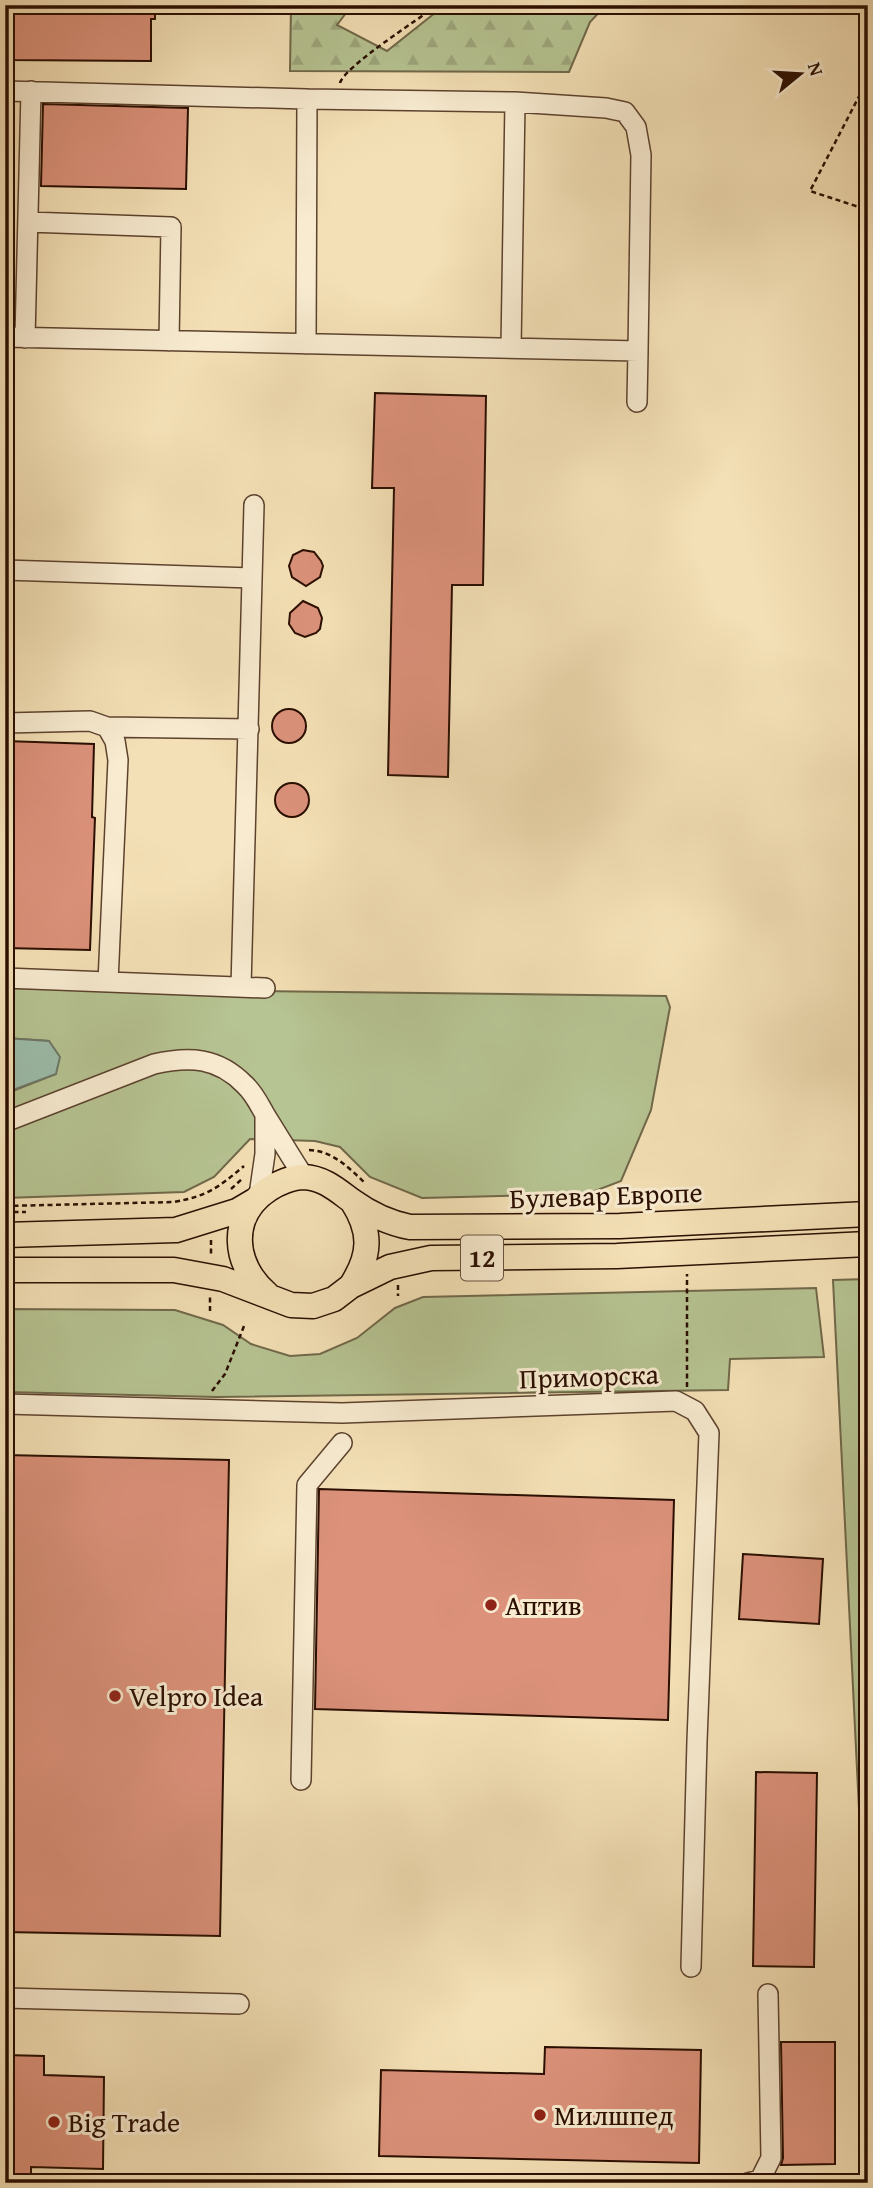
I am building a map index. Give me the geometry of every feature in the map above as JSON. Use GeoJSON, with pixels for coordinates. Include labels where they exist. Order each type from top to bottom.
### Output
{"type":"FeatureCollection","features":[{"type":"Feature","properties":{"kind":"main road"},"geometry":{"type":"LineString","coordinates":[[5,1235],[176,1230],[237,1211],[275,1185],[304,1177]]}},
{"type":"Feature","properties":{"kind":"main road","name":"Булевар Европе"},"geometry":{"type":"LineString","coordinates":[[304,1177],[335,1186],[352,1200],[390,1223],[434,1229],[620,1226],[868,1214]]}},
{"type":"Feature","properties":{"kind":"main road"},"geometry":{"type":"LineString","coordinates":[[257,1198],[243,1220],[239,1242],[243,1264],[248,1273],[254,1283],[270,1297]]}},
{"type":"Feature","properties":{"kind":"main road"},"geometry":{"type":"LineString","coordinates":[[351,1286],[361,1270],[367,1243],[362,1216],[352,1200]]}},
{"type":"Feature","properties":{"kind":"main road","name":"12"},"geometry":{"type":"LineString","coordinates":[[5,1270],[174,1270],[223,1279],[291,1305],[313,1306],[334,1299],[351,1286],[390,1267],[431,1258],[617,1255],[868,1244]]}},
{"type":"Feature","properties":{"kind":"street"},"geometry":{"type":"LineString","coordinates":[[5,91],[515,102],[606,108],[625,112],[636,127],[641,155],[637,402]]}},
{"type":"Feature","properties":{"kind":"street"},"geometry":{"type":"LineString","coordinates":[[25,338],[31,91]]}},
{"type":"Feature","properties":{"kind":"street"},"geometry":{"type":"LineString","coordinates":[[306,344],[307,99]]}},
{"type":"Feature","properties":{"kind":"street"},"geometry":{"type":"LineString","coordinates":[[511,348],[515,102]]}},
{"type":"Feature","properties":{"kind":"street"},"geometry":{"type":"LineString","coordinates":[[28,222],[171,227],[169,341]]}},
{"type":"Feature","properties":{"kind":"street"},"geometry":{"type":"LineString","coordinates":[[5,337],[638,351]]}},
{"type":"Feature","properties":{"kind":"street"},"geometry":{"type":"LineString","coordinates":[[241,987],[254,505]]}},
{"type":"Feature","properties":{"kind":"street"},"geometry":{"type":"LineString","coordinates":[[5,570],[252,578]]}},
{"type":"Feature","properties":{"kind":"street"},"geometry":{"type":"LineString","coordinates":[[5,723],[90,721],[107,727],[249,729]]}},
{"type":"Feature","properties":{"kind":"street"},"geometry":{"type":"LineString","coordinates":[[107,727],[115,741],[118,760],[108,982]]}},
{"type":"Feature","properties":{"kind":"street"},"geometry":{"type":"LineString","coordinates":[[5,978],[265,988]]}},
{"type":"Feature","properties":{"kind":"street"},"geometry":{"type":"LineString","coordinates":[[5,1122],[154,1064],[178,1058],[204,1060],[227,1070],[246,1085],[304,1177]]}},
{"type":"Feature","properties":{"kind":"street"},"geometry":{"type":"LineString","coordinates":[[257,1198],[264,1164],[265,1115]]}},
{"type":"Feature","properties":{"kind":"street","name":"Приморска"},"geometry":{"type":"LineString","coordinates":[[5,1404],[342,1413],[676,1401],[695,1411],[709,1433],[691,1967]]}},
{"type":"Feature","properties":{"kind":"street"},"geometry":{"type":"LineString","coordinates":[[300,1780],[307,1485],[342,1443]]}},
{"type":"Feature","properties":{"kind":"street"},"geometry":{"type":"LineString","coordinates":[[748,2183],[760,2180],[771,2158],[768,1994]]}},
{"type":"Feature","properties":{"kind":"street"},"geometry":{"type":"LineString","coordinates":[[5,1998],[239,2004]]}},
{"type":"Feature","properties":{"kind":"path"},"geometry":{"type":"LineString","coordinates":[[336,99],[342,77],[438,5]]}},
{"type":"Feature","properties":{"kind":"path"},"geometry":{"type":"LineString","coordinates":[[868,79],[810,191],[868,210]]}},
{"type":"Feature","properties":{"kind":"path"},"geometry":{"type":"LineString","coordinates":[[232,1189],[264,1164]]}},
{"type":"Feature","properties":{"kind":"path"},"geometry":{"type":"LineString","coordinates":[[5,1212],[31,1212]]}},
{"type":"Feature","properties":{"kind":"path"},"geometry":{"type":"LineString","coordinates":[[687,1275],[687,1406]]}},
{"type":"Feature","properties":{"kind":"path"},"geometry":{"type":"LineString","coordinates":[[196,1410],[225,1374],[244,1326]]}},
{"type":"Feature","properties":{"kind":"green space"},"geometry":{"type":"Polygon","coordinates":[[[291,5],[352,5],[337,25],[387,51],[445,5],[606,5],[590,22],[569,72],[290,71],[291,5]]]}},
{"type":"Feature","properties":{"kind":"green space"},"geometry":{"type":"Polygon","coordinates":[[[5,988],[666,996],[670,1007],[651,1110],[621,1181],[587,1194],[422,1198],[370,1177],[340,1147],[315,1141],[250,1139],[214,1177],[184,1192],[5,1198],[5,1094],[56,1074],[49,1041],[5,1038],[5,988]]]}},
{"type":"Feature","properties":{"kind":"green space"},"geometry":{"type":"Polygon","coordinates":[[[868,1279],[868,1993],[833,1280],[868,1279]]]}},
{"type":"Feature","properties":{"kind":"green space"},"geometry":{"type":"Polygon","coordinates":[[[816,1288],[824,1357],[730,1359],[728,1390],[217,1397],[5,1392],[5,1309],[175,1310],[223,1325],[251,1344],[290,1356],[320,1354],[357,1338],[395,1308],[423,1297],[816,1288]]]}},
{"type":"Feature","properties":{"kind":"shaded area"},"geometry":{"type":"Polygon","coordinates":[[[5,1038],[49,1041],[60,1057],[56,1074],[5,1093],[5,1038]]]}},
{"type":"Feature","properties":{"kind":"building"},"geometry":{"type":"Polygon","coordinates":[[[5,5],[155,5],[155,19],[151,19],[151,61],[5,60],[5,5]]]}},
{"type":"Feature","properties":{"kind":"building"},"geometry":{"type":"Polygon","coordinates":[[[43,104],[188,108],[186,189],[41,186],[43,104]]]}},
{"type":"Feature","properties":{"kind":"building"},"geometry":{"type":"Polygon","coordinates":[[[375,393],[486,396],[483,585],[452,585],[448,777],[388,775],[394,488],[372,488],[375,393]]]}},
{"type":"Feature","properties":{"kind":"building"},"geometry":{"type":"Polygon","coordinates":[[[303,550],[314,552],[323,566],[320,577],[306,586],[292,577],[289,566],[293,555],[303,550]]]}},
{"type":"Feature","properties":{"kind":"building"},"geometry":{"type":"Polygon","coordinates":[[[303,601],[318,608],[322,618],[320,629],[305,637],[295,633],[289,624],[290,613],[303,601]]]}},
{"type":"Feature","properties":{"kind":"building"},"geometry":{"type":"Polygon","coordinates":[[[289,709],[301,714],[306,726],[301,738],[289,743],[277,738],[272,726],[277,714],[289,709]]]}},
{"type":"Feature","properties":{"kind":"building"},"geometry":{"type":"Polygon","coordinates":[[[5,741],[94,744],[92,817],[95,818],[90,950],[5,948],[5,741]]]}},
{"type":"Feature","properties":{"kind":"building"},"geometry":{"type":"Polygon","coordinates":[[[292,783],[304,788],[309,800],[304,812],[292,817],[280,812],[275,800],[280,788],[292,783]]]}},
{"type":"Feature","properties":{"kind":"building","name":"Velpro Idea"},"geometry":{"type":"Polygon","coordinates":[[[5,1455],[229,1460],[220,1936],[5,1932],[5,1455]]]}},
{"type":"Feature","properties":{"kind":"building","name":"Аптив"},"geometry":{"type":"Polygon","coordinates":[[[319,1489],[674,1500],[668,1720],[315,1709],[319,1489]]]}},
{"type":"Feature","properties":{"kind":"building"},"geometry":{"type":"Polygon","coordinates":[[[743,1554],[823,1559],[819,1624],[739,1619],[743,1554]]]}},
{"type":"Feature","properties":{"kind":"building"},"geometry":{"type":"Polygon","coordinates":[[[756,1772],[817,1773],[814,1967],[753,1966],[756,1772]]]}},
{"type":"Feature","properties":{"kind":"building"},"geometry":{"type":"Polygon","coordinates":[[[781,2042],[835,2042],[835,2164],[781,2165],[781,2042]]]}},
{"type":"Feature","properties":{"kind":"building","name":"Милшпед"},"geometry":{"type":"Polygon","coordinates":[[[545,2047],[701,2050],[699,2163],[379,2156],[381,2070],[544,2074],[545,2047]]]}},
{"type":"Feature","properties":{"kind":"building","name":"Big Trade"},"geometry":{"type":"Polygon","coordinates":[[[5,2055],[44,2056],[44,2075],[104,2077],[103,2169],[31,2167],[31,2183],[9,2183],[9,2168],[5,2168],[5,2055]]]}},
{"type":"Feature","properties":{"kind":"place","name":"Аптив"},"geometry":{"type":"Point","coordinates":[491,1605]}},
{"type":"Feature","properties":{"kind":"place","name":"Velpro Idea"},"geometry":{"type":"Point","coordinates":[115,1696]}},
{"type":"Feature","properties":{"kind":"place","name":"Милшпед"},"geometry":{"type":"Point","coordinates":[540,2115]}},
{"type":"Feature","properties":{"kind":"place","name":"Big Trade"},"geometry":{"type":"Point","coordinates":[54,2122]}}]}
